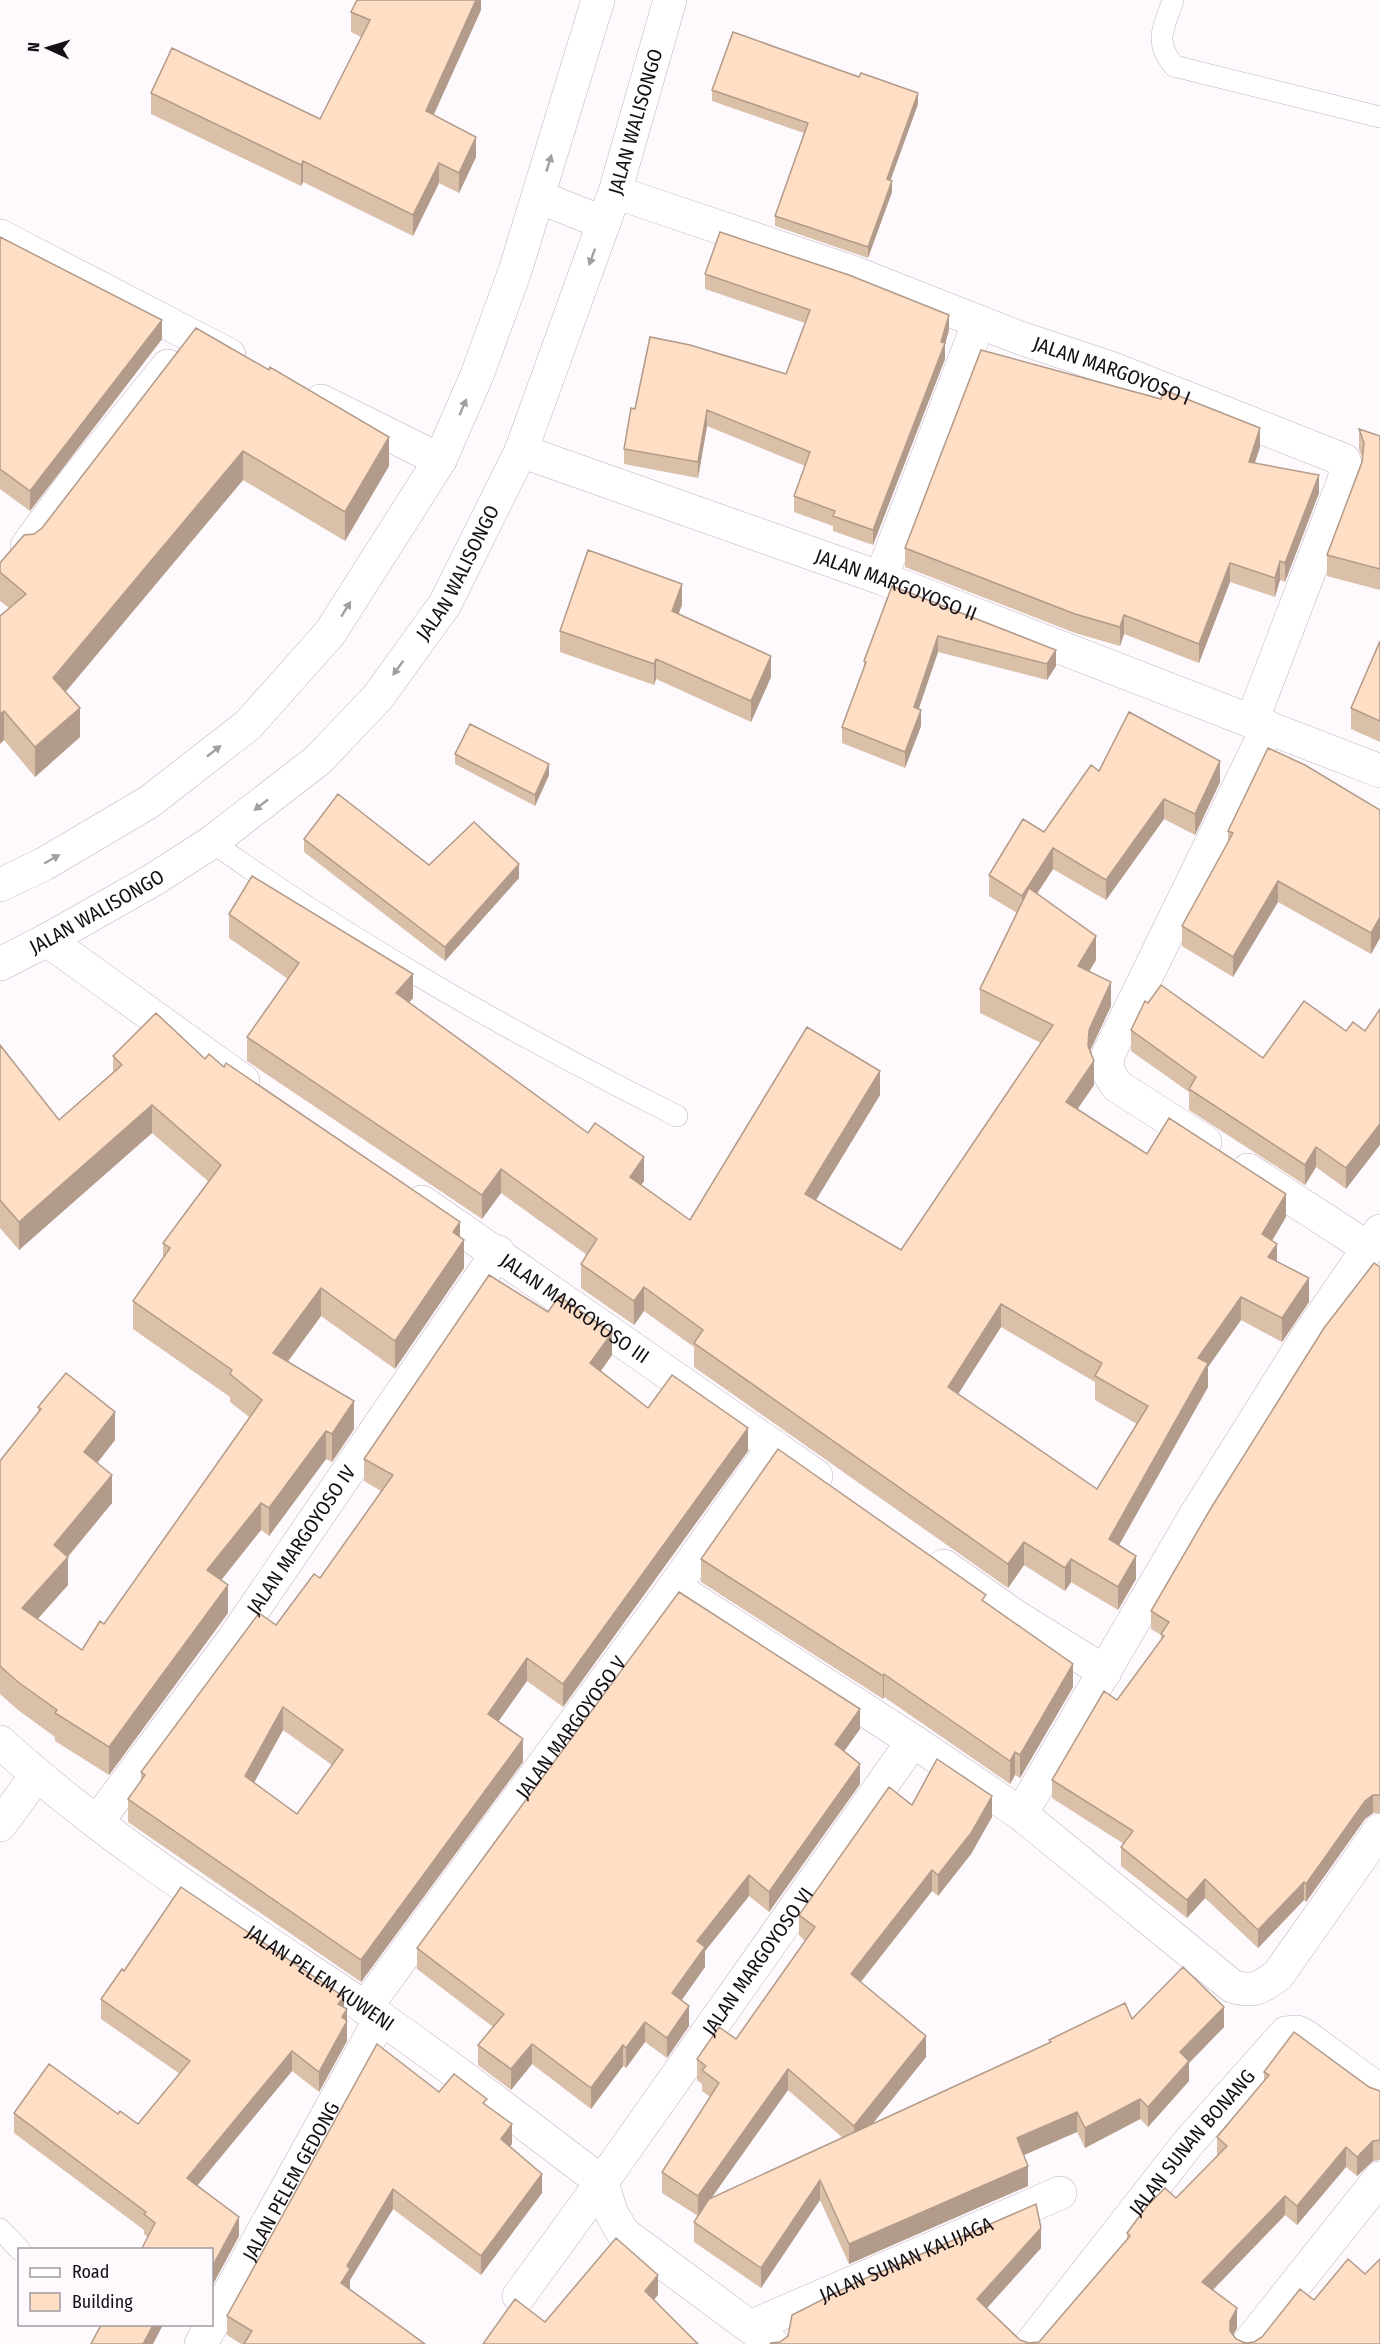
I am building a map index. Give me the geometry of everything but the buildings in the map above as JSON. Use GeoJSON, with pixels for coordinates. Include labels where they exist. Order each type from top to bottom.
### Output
{"type":"FeatureCollection","features":[{"type":"Feature","properties":{"kind":"main road"},"geometry":{"type":"LineString","coordinates":[[0,885],[44,864],[149,802],[248,726],[330,633],[440,460],[477,375],[539,197],[598,0]]}},
{"type":"Feature","properties":{"kind":"main road","name":"JALAN WALISONGO"},"geometry":{"type":"LineString","coordinates":[[0,964],[153,880],[212,842],[318,760],[378,697],[445,604],[521,451],[615,192],[670,0]]}},
{"type":"Feature","properties":{"kind":"main road","name":"JALAN MARGOYOSO I"},"geometry":{"type":"LineString","coordinates":[[615,192],[855,273],[979,322],[1116,370],[1344,460],[1346,468],[1344,480],[1260,724]]}},
{"type":"Feature","properties":{"kind":"main road"},"geometry":{"type":"LineString","coordinates":[[539,197],[604,223]]}},
{"type":"Feature","properties":{"kind":"main road"},"geometry":{"type":"LineString","coordinates":[[0,236],[252,366]]}},
{"type":"Feature","properties":{"kind":"main road"},"geometry":{"type":"LineString","coordinates":[[881,578],[979,322]]}},
{"type":"Feature","properties":{"kind":"main road"},"geometry":{"type":"LineString","coordinates":[[27,546],[189,334]]}},
{"type":"Feature","properties":{"kind":"main road"},"geometry":{"type":"LineString","coordinates":[[294,387],[440,460]]}},
{"type":"Feature","properties":{"kind":"main road","name":"JALAN MARGOYOSO II"},"geometry":{"type":"LineString","coordinates":[[521,451],[881,578],[1380,771]]}},
{"type":"Feature","properties":{"kind":"main road"},"geometry":{"type":"LineString","coordinates":[[1021,1814],[1195,1516],[1374,1240],[1117,1086],[1107,1070],[1108,1055],[1260,724]]}},
{"type":"Feature","properties":{"kind":"main road"},"geometry":{"type":"LineString","coordinates":[[47,940],[263,1095]]}},
{"type":"Feature","properties":{"kind":"main road","name":"JALAN MARGOYOSO III"},"geometry":{"type":"LineString","coordinates":[[399,1187],[498,1252],[842,1494]]}},
{"type":"Feature","properties":{"kind":"main road","name":"JALAN MARGOYOSO IV"},"geometry":{"type":"LineString","coordinates":[[97,1822],[232,1641],[498,1252]]}},
{"type":"Feature","properties":{"kind":"main road","name":"JALAN MARGOYOSO V"},"geometry":{"type":"LineString","coordinates":[[373,2013],[774,1446]]}},
{"type":"Feature","properties":{"kind":"main road"},"geometry":{"type":"LineString","coordinates":[[919,1548],[1015,1616],[1105,1672]]}},
{"type":"Feature","properties":{"kind":"main road"},"geometry":{"type":"LineString","coordinates":[[674,1587],[913,1741],[1021,1814],[1232,1986],[1247,1991],[1262,1987],[1278,1975],[1380,1830]]}},
{"type":"Feature","properties":{"kind":"main road","name":"JALAN MARGOYOSO VI"},"geometry":{"type":"LineString","coordinates":[[519,2296],[913,1741]]}},
{"type":"Feature","properties":{"kind":"main road","name":"JALAN PELEM KUWENI"},"geometry":{"type":"LineString","coordinates":[[0,1742],[37,1775],[97,1822],[373,2013],[602,2182]]}},
{"type":"Feature","properties":{"kind":"main road"},"geometry":{"type":"LineString","coordinates":[[0,1826],[37,1775]]}},
{"type":"Feature","properties":{"kind":"main road","name":"JALAN PELEM GEDONG"},"geometry":{"type":"LineString","coordinates":[[213,2321],[373,2013]]}},
{"type":"Feature","properties":{"kind":"main road","name":"JALAN SUNAN BONANG"},"geometry":{"type":"LineString","coordinates":[[1031,2344],[1189,2142],[1286,2033],[1298,2032],[1305,2036],[1380,2091]]}},
{"type":"Feature","properties":{"kind":"main road"},"geometry":{"type":"LineString","coordinates":[[1248,2344],[1380,2178]]}},
{"type":"Feature","properties":{"kind":"main road","name":"JALAN SUNAN KALIJAGA"},"geometry":{"type":"LineString","coordinates":[[602,2182],[611,2212],[623,2233],[762,2335],[1060,2193]]}},
{"type":"Feature","properties":{"kind":"main road","name":"JALAN PELEM GEDONG"},"geometry":{"type":"LineString","coordinates":[[201,2344],[210,2326]]}},
{"type":"Feature","properties":{"kind":"lane"},"geometry":{"type":"LineString","coordinates":[[1173,0],[1160,39],[1163,53],[1174,66],[1380,117]]}},
{"type":"Feature","properties":{"kind":"lane"},"geometry":{"type":"LineString","coordinates":[[212,842],[272,885],[369,947],[572,1063],[677,1116]]}},
{"type":"Feature","properties":{"kind":"lane"},"geometry":{"type":"LineString","coordinates":[[0,2229],[18,2248]]}}]}
